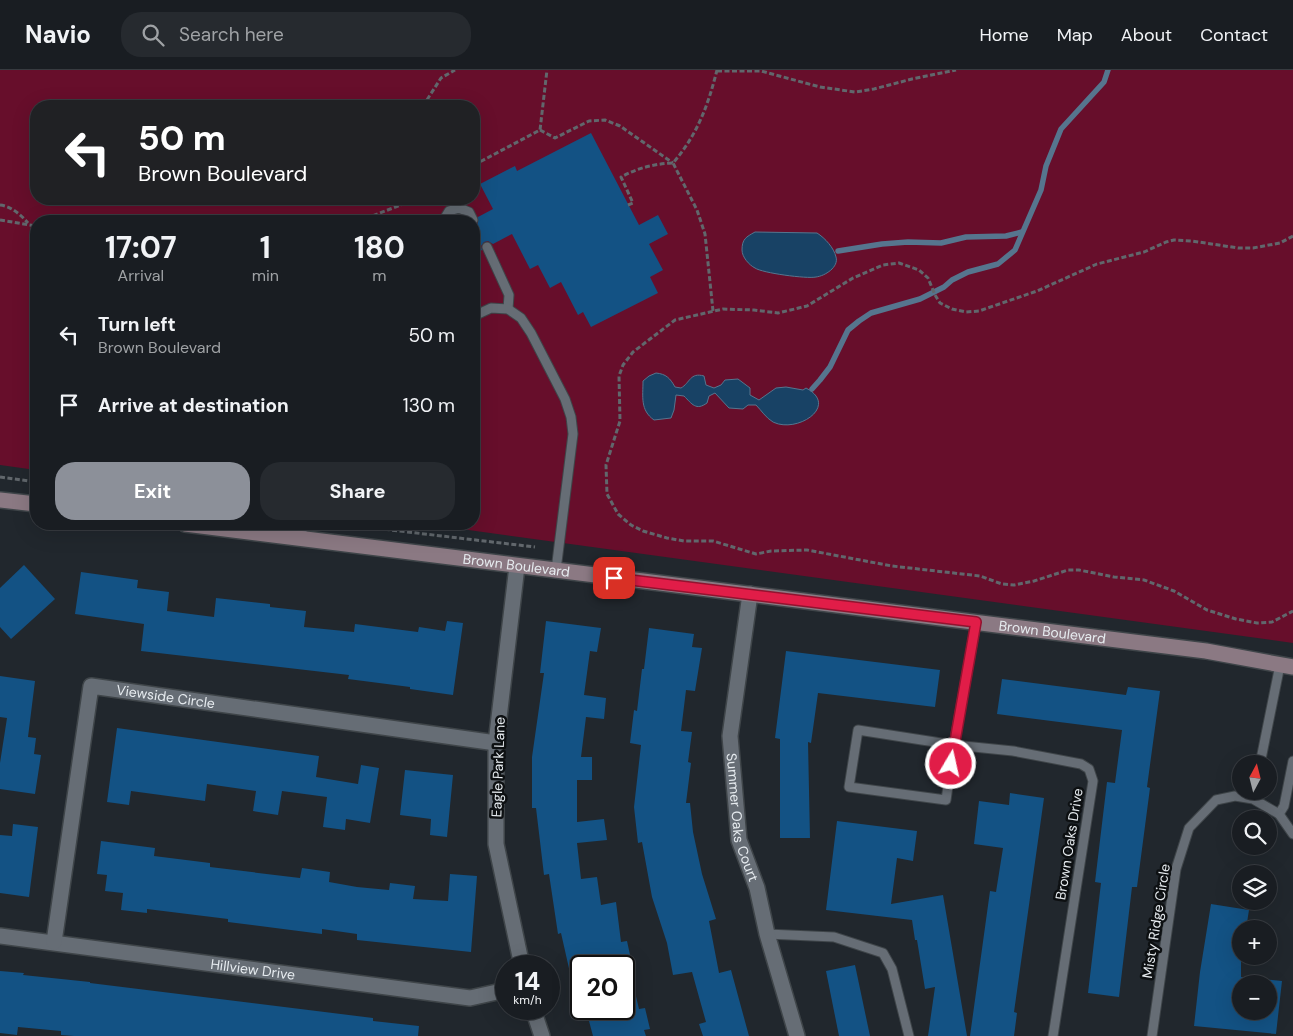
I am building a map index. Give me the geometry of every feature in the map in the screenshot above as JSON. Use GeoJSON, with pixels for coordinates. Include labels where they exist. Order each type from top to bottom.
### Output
{"type":"FeatureCollection","features":[{"type":"Feature","properties":{"kind":"street"},"geometry":{"type":"LineString","coordinates":[[0,500],[30,503]]}},
{"type":"Feature","properties":{"kind":"street","name":"Brown Boulevard"},"geometry":{"type":"LineString","coordinates":[[231,530],[1206,651],[1286,666]]}},
{"type":"Feature","properties":{"kind":"street","name":"Eagle Park Lane"},"geometry":{"type":"LineString","coordinates":[[517,566],[496,743],[496,844],[520,955]]}},
{"type":"Feature","properties":{"kind":"street","name":"Summer Oaks Court"},"geometry":{"type":"LineString","coordinates":[[750,594],[730,736],[739,840],[757,888],[767,934],[797,1036]]}},
{"type":"Feature","properties":{"kind":"street","name":"Viewside Circle"},"geometry":{"type":"LineString","coordinates":[[54,942],[92,686],[496,743]]}},
{"type":"Feature","properties":{"kind":"street","name":"Hillview Drive"},"geometry":{"type":"LineString","coordinates":[[0,936],[470,998],[495,992]]}},
{"type":"Feature","properties":{"kind":"street"},"geometry":{"type":"LineString","coordinates":[[537,1020],[542,1036]]}},
{"type":"Feature","properties":{"kind":"lane"},"geometry":{"type":"LineString","coordinates":[[446,215],[449,211],[459,208],[469,212],[471,215]]}},
{"type":"Feature","properties":{"kind":"lane"},"geometry":{"type":"LineString","coordinates":[[487,247],[509,295],[508,309]]}},
{"type":"Feature","properties":{"kind":"lane"},"geometry":{"type":"LineString","coordinates":[[480,311],[491,308],[508,309],[521,318],[531,333],[565,399],[571,417],[573,434],[556,570]]}},
{"type":"Feature","properties":{"kind":"lane"},"geometry":{"type":"LineString","coordinates":[[301,539],[302,530]]}},
{"type":"Feature","properties":{"kind":"lane"},"geometry":{"type":"LineString","coordinates":[[954,745],[858,730],[850,787],[946,800],[976,622]]}},
{"type":"Feature","properties":{"kind":"lane"},"geometry":{"type":"LineString","coordinates":[[1262,755],[1286,666]]}},
{"type":"Feature","properties":{"kind":"lane","name":"Brown Oaks Drive"},"geometry":{"type":"LineString","coordinates":[[954,745],[1013,751],[1081,764],[1089,769],[1093,781],[1053,1036]]}},
{"type":"Feature","properties":{"kind":"lane"},"geometry":{"type":"LineString","coordinates":[[1279,814],[1284,806],[1293,761]]}},
{"type":"Feature","properties":{"kind":"lane","name":"Misty Ridge Circle"},"geometry":{"type":"LineString","coordinates":[[1152,1036],[1176,869],[1189,828],[1216,800],[1232,797]]}},
{"type":"Feature","properties":{"kind":"lane","name":"Misty Ridge Circle"},"geometry":{"type":"LineString","coordinates":[[1261,800],[1279,814],[1293,834]]}},
{"type":"Feature","properties":{"kind":"lane"},"geometry":{"type":"LineString","coordinates":[[767,934],[834,937],[883,953],[892,969],[909,1036]]}},
{"type":"Feature","properties":{"kind":"path"},"geometry":{"type":"LineString","coordinates":[[427,100],[441,78],[454,70]]}},
{"type":"Feature","properties":{"kind":"path"},"geometry":{"type":"LineString","coordinates":[[540,130],[546,70]]}},
{"type":"Feature","properties":{"kind":"path"},"geometry":{"type":"LineString","coordinates":[[628,205],[633,202],[620,177],[638,168],[673,163],[685,149],[703,118],[717,70],[762,71],[820,87],[855,92],[956,70]]}},
{"type":"Feature","properties":{"kind":"path"},"geometry":{"type":"LineString","coordinates":[[540,130],[555,138],[589,121],[605,120],[620,126],[673,163],[697,210],[705,234],[713,311]]}},
{"type":"Feature","properties":{"kind":"path"},"geometry":{"type":"LineString","coordinates":[[480,162],[540,130]]}},
{"type":"Feature","properties":{"kind":"path"},"geometry":{"type":"LineString","coordinates":[[0,205],[22,216],[28,224]]}},
{"type":"Feature","properties":{"kind":"path"},"geometry":{"type":"LineString","coordinates":[[372,215],[396,205]]}},
{"type":"Feature","properties":{"kind":"path"},"geometry":{"type":"LineString","coordinates":[[0,220],[28,224]]}},
{"type":"Feature","properties":{"kind":"path"},"geometry":{"type":"LineString","coordinates":[[1293,236],[1280,243],[1253,248],[1238,248],[1174,240],[1144,252],[1097,264],[1037,291],[979,311],[966,312],[952,309],[940,303],[934,295],[928,278],[912,266],[899,263],[883,265],[853,278],[807,306],[778,313],[723,309],[675,320],[632,352],[623,365],[619,376],[620,421],[606,465],[607,494],[618,514],[643,531],[667,538],[684,541],[712,541],[756,554],[779,550],[808,550],[892,566],[980,576],[1002,584],[1014,585],[1068,570],[1079,570],[1114,577],[1144,580],[1174,591],[1207,610],[1236,619],[1272,622],[1293,611]]}},
{"type":"Feature","properties":{"kind":"path"},"geometry":{"type":"LineString","coordinates":[[0,477],[30,481]]}},
{"type":"Feature","properties":{"kind":"path"},"geometry":{"type":"LineString","coordinates":[[393,530],[535,546]]}},
{"type":"Feature","properties":{"kind":"shaded area"},"geometry":{"type":"Polygon","coordinates":[[[0,70],[1293,70],[1293,643],[469,530],[480,530],[480,215],[30,215],[30,469],[0,465],[0,70]]]}},
{"type":"Feature","properties":{"kind":"water"},"geometry":{"type":"Polygon","coordinates":[[[755,232],[817,233],[826,240],[833,250],[836,257],[835,264],[827,273],[811,277],[759,270],[748,263],[742,250],[745,239],[755,232]]]}},
{"type":"Feature","properties":{"kind":"water"},"geometry":{"type":"Polygon","coordinates":[[[656,373],[665,375],[675,387],[681,388],[696,375],[704,376],[706,385],[714,388],[721,385],[725,380],[738,379],[750,388],[750,395],[759,400],[776,388],[786,387],[803,390],[806,388],[815,395],[819,403],[817,410],[803,421],[783,425],[770,420],[756,405],[748,405],[743,409],[729,408],[715,393],[709,396],[707,403],[700,406],[694,406],[684,396],[676,395],[671,418],[654,420],[644,407],[643,381],[656,373]]]}},
{"type":"Feature","properties":{"kind":"building"},"geometry":{"type":"Polygon","coordinates":[[[591,133],[639,225],[658,215],[668,234],[649,244],[663,270],[650,277],[658,293],[591,327],[583,312],[578,315],[561,282],[550,288],[538,265],[530,269],[512,234],[493,244],[488,241],[484,242],[480,251],[480,216],[493,209],[480,184],[515,166],[517,171],[591,133]]]}},
{"type":"Feature","properties":{"kind":"building"},"geometry":{"type":"Polygon","coordinates":[[[24,565],[55,599],[11,639],[0,627],[0,588],[24,565]]]}},
{"type":"Feature","properties":{"kind":"building"},"geometry":{"type":"Polygon","coordinates":[[[81,572],[138,580],[137,588],[169,592],[167,611],[214,617],[216,598],[270,604],[270,607],[306,611],[304,627],[354,632],[355,624],[418,632],[419,627],[445,631],[447,621],[463,623],[453,695],[348,679],[349,675],[141,651],[144,624],[75,614],[81,572]]]}},
{"type":"Feature","properties":{"kind":"building"},"geometry":{"type":"Polygon","coordinates":[[[546,621],[601,628],[597,652],[590,651],[584,695],[606,698],[604,719],[586,717],[581,757],[592,757],[592,780],[577,780],[577,822],[604,819],[607,840],[577,843],[581,879],[597,877],[601,905],[616,902],[621,942],[627,941],[630,955],[570,955],[570,973],[561,933],[558,934],[549,874],[544,875],[536,808],[532,808],[532,757],[544,673],[540,673],[546,621]]]}},
{"type":"Feature","properties":{"kind":"building"},"geometry":{"type":"Polygon","coordinates":[[[649,628],[694,634],[692,647],[702,648],[695,691],[686,690],[681,731],[692,732],[688,762],[691,763],[686,803],[690,803],[693,832],[702,874],[716,919],[709,921],[719,973],[731,970],[749,1036],[703,1036],[699,1024],[706,1022],[692,972],[673,975],[667,943],[652,897],[642,842],[638,843],[634,807],[641,745],[630,743],[634,710],[637,711],[642,669],[644,669],[649,628]]]}},
{"type":"Feature","properties":{"kind":"building"},"geometry":{"type":"Polygon","coordinates":[[[786,651],[940,670],[935,707],[818,693],[811,743],[808,742],[810,838],[780,838],[780,739],[775,738],[786,651]]]}},
{"type":"Feature","properties":{"kind":"building"},"geometry":{"type":"Polygon","coordinates":[[[0,676],[35,681],[28,737],[36,738],[34,754],[41,755],[35,794],[0,789],[0,763],[7,718],[0,717],[0,676]]]}},
{"type":"Feature","properties":{"kind":"building"},"geometry":{"type":"Polygon","coordinates":[[[1002,679],[1126,695],[1128,687],[1160,691],[1147,787],[1150,788],[1137,887],[1132,887],[1119,997],[1088,993],[1101,883],[1095,882],[1107,782],[1115,783],[1122,730],[997,714],[1002,679]]]}},
{"type":"Feature","properties":{"kind":"building"},"geometry":{"type":"Polygon","coordinates":[[[117,728],[319,756],[316,777],[358,784],[361,765],[379,768],[370,823],[346,819],[345,830],[323,827],[327,797],[282,791],[278,815],[253,811],[256,791],[207,784],[205,801],[131,791],[129,805],[107,802],[117,728]]]}},
{"type":"Feature","properties":{"kind":"building"},"geometry":{"type":"Polygon","coordinates":[[[405,770],[453,775],[447,837],[430,835],[431,819],[400,815],[405,770]]]}},
{"type":"Feature","properties":{"kind":"building"},"geometry":{"type":"Polygon","coordinates":[[[1010,793],[1044,798],[1014,1012],[1017,1013],[1014,1036],[970,1036],[990,891],[996,892],[1003,848],[974,844],[979,801],[1009,805],[1010,793]]]}},
{"type":"Feature","properties":{"kind":"building"},"geometry":{"type":"Polygon","coordinates":[[[837,821],[917,831],[913,861],[897,858],[891,904],[943,895],[967,1036],[928,1036],[935,987],[925,989],[912,920],[826,910],[837,821]]]}},
{"type":"Feature","properties":{"kind":"building"},"geometry":{"type":"Polygon","coordinates":[[[13,824],[38,827],[29,897],[0,893],[0,835],[12,836],[13,824]]]}},
{"type":"Feature","properties":{"kind":"building"},"geometry":{"type":"Polygon","coordinates":[[[101,841],[155,848],[154,856],[210,863],[210,867],[300,878],[302,868],[330,872],[329,882],[357,887],[389,890],[390,883],[415,886],[413,899],[448,901],[450,874],[477,876],[471,952],[357,940],[357,934],[322,929],[322,934],[228,922],[228,919],[147,909],[147,913],[121,910],[123,893],[105,891],[107,875],[97,874],[101,841]]]}},
{"type":"Feature","properties":{"kind":"building"},"geometry":{"type":"Polygon","coordinates":[[[1211,904],[1232,907],[1232,910],[1249,910],[1247,920],[1232,920],[1232,965],[1241,965],[1241,975],[1232,975],[1232,1020],[1277,1020],[1277,981],[1282,981],[1276,1034],[1194,1026],[1200,972],[1211,904]]]}},
{"type":"Feature","properties":{"kind":"building"},"geometry":{"type":"Polygon","coordinates":[[[855,965],[870,1036],[839,1036],[826,971],[855,965]]]}},
{"type":"Feature","properties":{"kind":"building"},"geometry":{"type":"Polygon","coordinates":[[[0,971],[373,1018],[373,1021],[419,1026],[418,1036],[74,1036],[61,1035],[61,1031],[18,1027],[17,1035],[0,1033],[0,971]]]}},
{"type":"Feature","properties":{"kind":"building"},"geometry":{"type":"Polygon","coordinates":[[[635,992],[639,1009],[645,1008],[650,1029],[644,1030],[646,1036],[593,1036],[589,1021],[635,1020],[635,992]]]}},
{"type":"Feature","properties":{"kind":"waterway"},"geometry":{"type":"LineString","coordinates":[[812,389],[830,367],[848,330],[859,321],[871,313],[920,299],[968,272],[998,264],[1015,250],[1041,190],[1046,166],[1061,129],[1104,82],[1108,70]]}},
{"type":"Feature","properties":{"kind":"waterway"},"geometry":{"type":"LineString","coordinates":[[838,251],[882,244],[908,242],[941,243],[966,237],[1006,236],[1022,232]]}},
{"type":"Feature","properties":{"kind":"route"},"geometry":{"type":"LineString","coordinates":[[614,578],[976,622],[951,764]]}}]}
